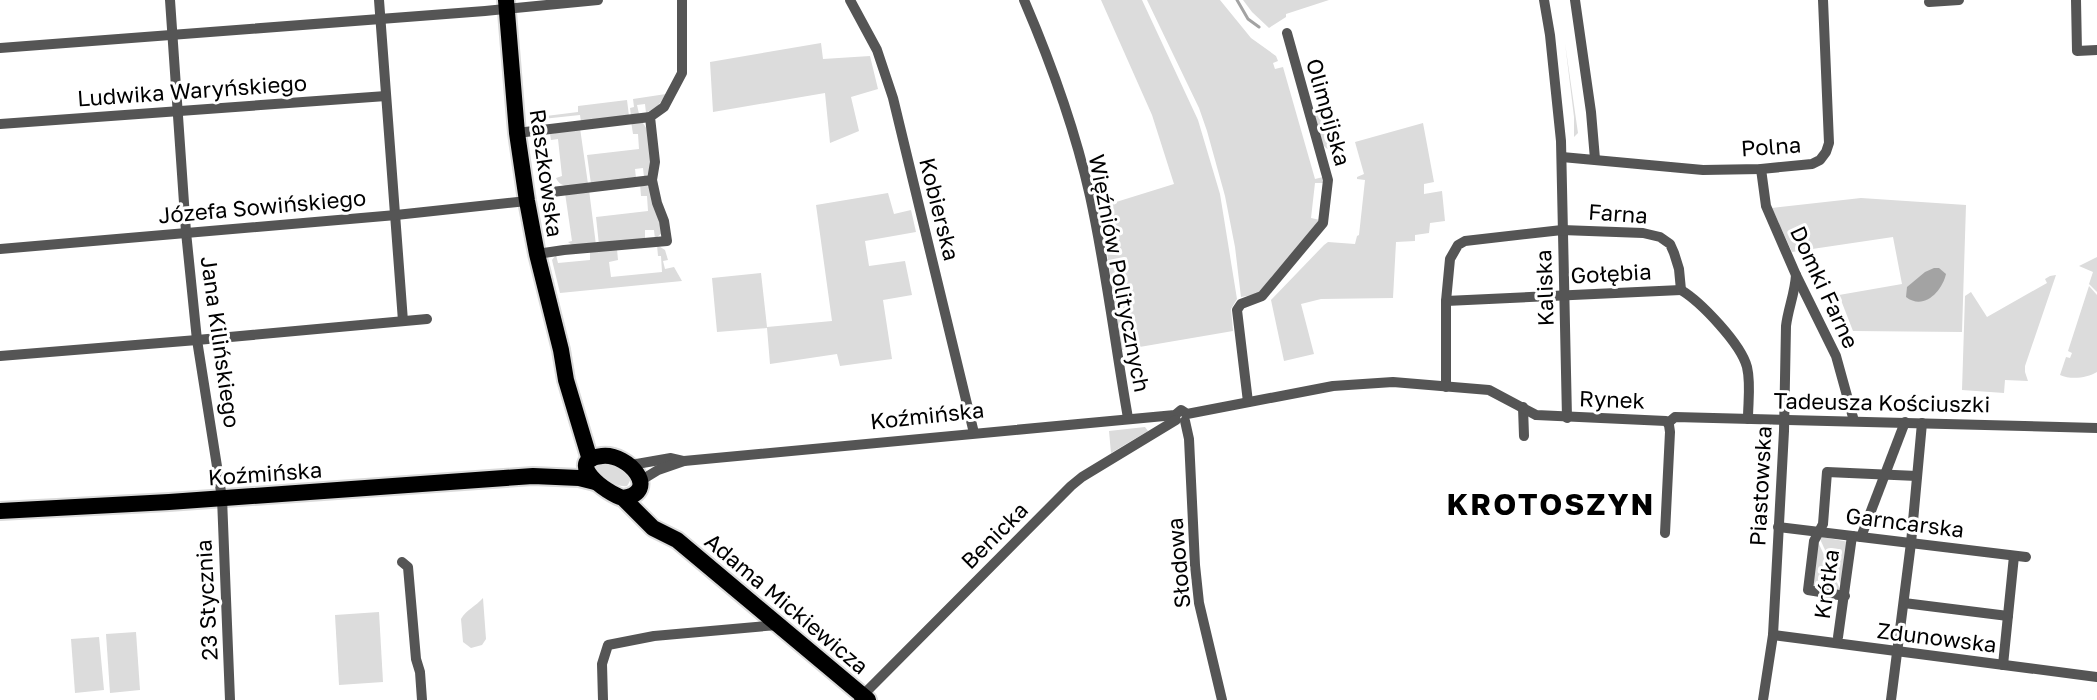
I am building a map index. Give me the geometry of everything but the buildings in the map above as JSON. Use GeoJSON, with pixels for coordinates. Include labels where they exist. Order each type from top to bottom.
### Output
{"type":"FeatureCollection","features":[{"type":"Feature","properties":{"kind":"main road","name":"Raszkowska"},"geometry":{"type":"LineString","coordinates":[[506,5],[517,133],[537,254],[561,350],[574,372],[594,436],[595,460]]}},
{"type":"Feature","properties":{"kind":"main road"},"geometry":{"type":"LineString","coordinates":[[621,459],[631,465],[638,474],[639,485],[632,496],[623,498],[595,482],[587,473],[595,460],[621,459]]}},
{"type":"Feature","properties":{"kind":"main road","name":"Koźmińska"},"geometry":{"type":"LineString","coordinates":[[533,476],[575,468],[595,460]]}},
{"type":"Feature","properties":{"kind":"main road","name":"Koźmińska"},"geometry":{"type":"LineString","coordinates":[[0,511],[533,476],[579,478],[595,482]]}},
{"type":"Feature","properties":{"kind":"main road","name":"Adama Mickiewicza"},"geometry":{"type":"LineString","coordinates":[[639,485],[647,507],[666,524],[677,540]]}},
{"type":"Feature","properties":{"kind":"main road","name":"Adama Mickiewicza"},"geometry":{"type":"LineString","coordinates":[[623,498],[653,528],[677,540],[779,624],[863,699]]}},
{"type":"Feature","properties":{"kind":"street","name":"Jana Kilińskiego"},"geometry":{"type":"LineString","coordinates":[[170,0],[186,232],[197,340],[222,498]]}},
{"type":"Feature","properties":{"kind":"street"},"geometry":{"type":"LineString","coordinates":[[379,0],[403,321]]}},
{"type":"Feature","properties":{"kind":"street"},"geometry":{"type":"LineString","coordinates":[[0,48],[598,0]]}},
{"type":"Feature","properties":{"kind":"street"},"geometry":{"type":"LineString","coordinates":[[517,133],[650,117],[664,107],[682,73],[682,0]]}},
{"type":"Feature","properties":{"kind":"street","name":"Kobierska"},"geometry":{"type":"LineString","coordinates":[[850,0],[877,50],[893,98],[974,433]]}},
{"type":"Feature","properties":{"kind":"street","name":"Więźniów Politycznych"},"geometry":{"type":"LineString","coordinates":[[1024,0],[1066,110],[1089,193],[1128,418]]}},
{"type":"Feature","properties":{"kind":"street","name":"Kaliska"},"geometry":{"type":"LineString","coordinates":[[1544,0],[1558,98],[1562,157],[1567,418]]}},
{"type":"Feature","properties":{"kind":"street"},"geometry":{"type":"LineString","coordinates":[[1575,0],[1595,159]]}},
{"type":"Feature","properties":{"kind":"street","name":"Polna"},"geometry":{"type":"LineString","coordinates":[[1562,157],[1703,170],[1761,169],[1812,164],[1820,160],[1829,143],[1823,0]]}},
{"type":"Feature","properties":{"kind":"street"},"geometry":{"type":"LineString","coordinates":[[1929,2],[1959,0]]}},
{"type":"Feature","properties":{"kind":"street"},"geometry":{"type":"LineString","coordinates":[[2076,0],[2077,51],[2097,50]]}},
{"type":"Feature","properties":{"kind":"street","name":"Olimpijska"},"geometry":{"type":"LineString","coordinates":[[1252,402],[1237,310],[1241,304],[1262,296],[1320,228],[1328,183],[1287,33]]}},
{"type":"Feature","properties":{"kind":"street","name":"Ludwika Waryńskiego"},"geometry":{"type":"LineString","coordinates":[[0,124],[386,96]]}},
{"type":"Feature","properties":{"kind":"street"},"geometry":{"type":"LineString","coordinates":[[537,254],[667,241],[652,180],[655,168],[650,117]]}},
{"type":"Feature","properties":{"kind":"street","name":"Domki Farne"},"geometry":{"type":"LineString","coordinates":[[1761,169],[1766,206],[1836,356],[1854,421]]}},
{"type":"Feature","properties":{"kind":"street"},"geometry":{"type":"LineString","coordinates":[[552,192],[652,180]]}},
{"type":"Feature","properties":{"kind":"street","name":"Józefa Sowińskiego"},"geometry":{"type":"LineString","coordinates":[[0,249],[527,201]]}},
{"type":"Feature","properties":{"kind":"street","name":"Farna"},"geometry":{"type":"LineString","coordinates":[[1446,301],[1450,259],[1458,245],[1465,241],[1562,230],[1643,233],[1660,237],[1670,244],[1674,253],[1681,290]]}},
{"type":"Feature","properties":{"kind":"street","name":"Piastowska"},"geometry":{"type":"LineString","coordinates":[[1763,700],[1773,635],[1787,313],[1796,287],[1796,275]]}},
{"type":"Feature","properties":{"kind":"street"},"geometry":{"type":"LineString","coordinates":[[1681,290],[1691,295],[1727,333],[1745,360],[1749,386],[1748,419]]}},
{"type":"Feature","properties":{"kind":"street","name":"Gołębia"},"geometry":{"type":"LineString","coordinates":[[1446,301],[1681,290]]}},
{"type":"Feature","properties":{"kind":"street"},"geometry":{"type":"LineString","coordinates":[[1446,301],[1446,387]]}},
{"type":"Feature","properties":{"kind":"street"},"geometry":{"type":"LineString","coordinates":[[0,356],[427,319]]}},
{"type":"Feature","properties":{"kind":"street","name":"Koźmińska"},"geometry":{"type":"LineString","coordinates":[[639,485],[658,470],[684,461],[1128,418],[1181,418],[1355,383],[1393,382],[1489,390],[1523,407]]}},
{"type":"Feature","properties":{"kind":"street"},"geometry":{"type":"LineString","coordinates":[[1523,407],[1524,436]]}},
{"type":"Feature","properties":{"kind":"street","name":"Rynek"},"geometry":{"type":"LineString","coordinates":[[1523,407],[1536,415],[1664,420],[1668,423],[1665,533]]}},
{"type":"Feature","properties":{"kind":"street","name":"Tadeusza Kościuszki"},"geometry":{"type":"LineString","coordinates":[[1668,423],[1675,417],[2097,428]]}},
{"type":"Feature","properties":{"kind":"street","name":"Benicka"},"geometry":{"type":"LineString","coordinates":[[863,699],[1071,486],[1181,418]]}},
{"type":"Feature","properties":{"kind":"street","name":"Słodowa"},"geometry":{"type":"LineString","coordinates":[[1181,418],[1189,439],[1199,603],[1222,700]]}},
{"type":"Feature","properties":{"kind":"street","name":"Krótka"},"geometry":{"type":"LineString","coordinates":[[1838,637],[1857,536],[1905,422]]}},
{"type":"Feature","properties":{"kind":"street"},"geometry":{"type":"LineString","coordinates":[[1891,700],[1911,543],[1922,423]]}},
{"type":"Feature","properties":{"kind":"street","name":"Koźmińska"},"geometry":{"type":"LineString","coordinates":[[631,465],[671,458],[684,461]]}},
{"type":"Feature","properties":{"kind":"street"},"geometry":{"type":"LineString","coordinates":[[1845,596],[1808,590],[1814,541],[1823,524],[1827,472],[1917,476]]}},
{"type":"Feature","properties":{"kind":"street","name":"23 Stycznia"},"geometry":{"type":"LineString","coordinates":[[222,498],[230,700]]}},
{"type":"Feature","properties":{"kind":"street","name":"Garncarska"},"geometry":{"type":"LineString","coordinates":[[1778,527],[2026,557]]}},
{"type":"Feature","properties":{"kind":"street"},"geometry":{"type":"LineString","coordinates":[[2003,665],[2014,556]]}},
{"type":"Feature","properties":{"kind":"street"},"geometry":{"type":"LineString","coordinates":[[402,562],[408,567],[422,700]]}},
{"type":"Feature","properties":{"kind":"street"},"geometry":{"type":"LineString","coordinates":[[1904,603],[2008,616]]}},
{"type":"Feature","properties":{"kind":"street"},"geometry":{"type":"LineString","coordinates":[[603,700],[602,664],[608,645],[654,636],[779,624]]}},
{"type":"Feature","properties":{"kind":"street","name":"Zdunowska"},"geometry":{"type":"LineString","coordinates":[[1773,635],[2097,677]]}},
{"type":"Feature","properties":{"kind":"shaded area"},"geometry":{"type":"Polygon","coordinates":[[[1101,0],[1142,0],[1198,120],[1220,194],[1237,299],[1231,309],[1233,331],[1122,350],[1100,207],[1174,184],[1152,115],[1101,0]]]}},
{"type":"Feature","properties":{"kind":"shaded area"},"geometry":{"type":"Polygon","coordinates":[[[1147,0],[1220,0],[1251,38],[1276,56],[1278,61],[1273,63],[1275,69],[1283,67],[1315,179],[1323,177],[1324,183],[1315,183],[1311,218],[1320,220],[1258,294],[1241,297],[1225,196],[1207,131],[1147,0]]]}},
{"type":"Feature","properties":{"kind":"shaded area"},"geometry":{"type":"Polygon","coordinates":[[[1243,0],[1329,0],[1286,14],[1269,28],[1243,0]]]}},
{"type":"Feature","properties":{"kind":"shaded area"},"geometry":{"type":"Polygon","coordinates":[[[821,43],[823,59],[870,56],[878,89],[851,97],[859,131],[830,143],[825,93],[713,112],[710,62],[821,43]]]}},
{"type":"Feature","properties":{"kind":"shaded area"},"geometry":{"type":"Polygon","coordinates":[[[1565,43],[1578,133],[1574,137],[1574,117],[1565,43]]]}},
{"type":"Feature","properties":{"kind":"shaded area"},"geometry":{"type":"Polygon","coordinates":[[[666,94],[658,106],[646,113],[645,104],[637,105],[639,114],[631,116],[633,99],[666,94]]]}},
{"type":"Feature","properties":{"kind":"shaded area"},"geometry":{"type":"Polygon","coordinates":[[[627,100],[629,116],[581,122],[580,115],[533,120],[533,127],[530,126],[530,118],[578,112],[578,106],[627,100]]]}},
{"type":"Feature","properties":{"kind":"shaded area"},"geometry":{"type":"Polygon","coordinates":[[[1323,103],[1336,148],[1325,148],[1320,135],[1315,114],[1323,103]]]}},
{"type":"Feature","properties":{"kind":"shaded area"},"geometry":{"type":"Polygon","coordinates":[[[631,121],[642,122],[646,127],[651,154],[649,174],[644,177],[643,168],[635,169],[636,178],[591,184],[587,155],[639,149],[638,134],[633,134],[631,121]]]}},
{"type":"Feature","properties":{"kind":"shaded area"},"geometry":{"type":"Polygon","coordinates":[[[1423,123],[1434,182],[1424,184],[1424,194],[1442,191],[1445,221],[1430,223],[1429,233],[1415,235],[1415,241],[1396,242],[1393,298],[1321,299],[1301,304],[1314,354],[1284,361],[1271,300],[1328,242],[1355,244],[1359,235],[1365,180],[1357,179],[1364,174],[1355,142],[1423,123]]]}},
{"type":"Feature","properties":{"kind":"shaded area"},"geometry":{"type":"Polygon","coordinates":[[[580,128],[588,184],[562,185],[556,178],[562,176],[558,139],[551,140],[550,134],[580,128]]]}},
{"type":"Feature","properties":{"kind":"shaded area"},"geometry":{"type":"Polygon","coordinates":[[[640,184],[650,187],[663,232],[655,239],[654,230],[645,230],[645,240],[599,245],[596,217],[648,211],[647,196],[641,196],[640,184]]]}},
{"type":"Feature","properties":{"kind":"shaded area"},"geometry":{"type":"Polygon","coordinates":[[[589,190],[596,245],[575,247],[568,242],[572,241],[565,193],[589,190]]]}},
{"type":"Feature","properties":{"kind":"shaded area"},"geometry":{"type":"Polygon","coordinates":[[[888,193],[894,214],[911,210],[916,232],[865,241],[869,266],[905,261],[912,295],[883,300],[892,359],[840,366],[837,354],[770,364],[767,328],[717,332],[712,278],[761,273],[767,327],[832,321],[816,205],[888,193]]]}},
{"type":"Feature","properties":{"kind":"shaded area"},"geometry":{"type":"Polygon","coordinates":[[[1861,198],[1966,205],[1962,332],[1853,331],[1839,295],[1902,284],[1893,237],[1792,252],[1772,208],[1861,198]]]}},
{"type":"Feature","properties":{"kind":"shaded area"},"geometry":{"type":"Polygon","coordinates":[[[657,245],[665,250],[668,260],[663,261],[665,269],[674,267],[682,281],[560,293],[552,260],[556,255],[558,263],[590,260],[590,252],[617,249],[618,260],[609,262],[611,277],[662,272],[657,245]]]}},
{"type":"Feature","properties":{"kind":"shaded area"},"geometry":{"type":"Polygon","coordinates":[[[2097,257],[2097,292],[2089,284],[2093,272],[2079,266],[2097,257]]]}},
{"type":"Feature","properties":{"kind":"shaded area"},"geometry":{"type":"Polygon","coordinates":[[[1934,268],[1946,274],[1941,287],[1931,297],[1919,302],[1906,297],[1907,287],[1934,268]]]}},
{"type":"Feature","properties":{"kind":"shaded area"},"geometry":{"type":"Polygon","coordinates":[[[2056,275],[2025,366],[2028,381],[2005,380],[2004,393],[1962,390],[1965,296],[1971,292],[1987,317],[2056,275]]]}},
{"type":"Feature","properties":{"kind":"shaded area"},"geometry":{"type":"Polygon","coordinates":[[[2089,286],[2097,295],[2097,372],[2079,378],[2064,377],[2060,375],[2066,357],[2070,358],[2072,353],[2068,351],[2089,286]]]}},
{"type":"Feature","properties":{"kind":"shaded area"},"geometry":{"type":"Polygon","coordinates":[[[1145,427],[1148,431],[1111,453],[1109,431],[1145,427]]]}},
{"type":"Feature","properties":{"kind":"shaded area"},"geometry":{"type":"Polygon","coordinates":[[[610,463],[629,474],[627,486],[610,481],[596,469],[597,464],[610,463]]]}},
{"type":"Feature","properties":{"kind":"shaded area"},"geometry":{"type":"Polygon","coordinates":[[[1820,539],[1849,542],[1841,585],[1820,539]]]}},
{"type":"Feature","properties":{"kind":"shaded area"},"geometry":{"type":"Polygon","coordinates":[[[1818,542],[1840,589],[1839,591],[1813,586],[1818,542]]]}},
{"type":"Feature","properties":{"kind":"shaded area"},"geometry":{"type":"Polygon","coordinates":[[[483,598],[486,639],[482,645],[471,648],[463,642],[461,619],[483,598]]]}},
{"type":"Feature","properties":{"kind":"shaded area"},"geometry":{"type":"Polygon","coordinates":[[[379,612],[383,682],[339,685],[335,615],[379,612]]]}},
{"type":"Feature","properties":{"kind":"shaded area"},"geometry":{"type":"Polygon","coordinates":[[[136,632],[140,690],[110,693],[106,634],[136,632]]]}},
{"type":"Feature","properties":{"kind":"shaded area"},"geometry":{"type":"Polygon","coordinates":[[[99,637],[104,690],[75,693],[71,639],[99,637]]]}},
{"type":"Feature","properties":{"kind":"waterway"},"geometry":{"type":"LineString","coordinates":[[1237,0],[1248,19],[1259,27]]}},
{"type":"Feature","properties":{"kind":"district","name":"KROTOSZYN"},"geometry":{"type":"Point","coordinates":[1551,504]}}]}
